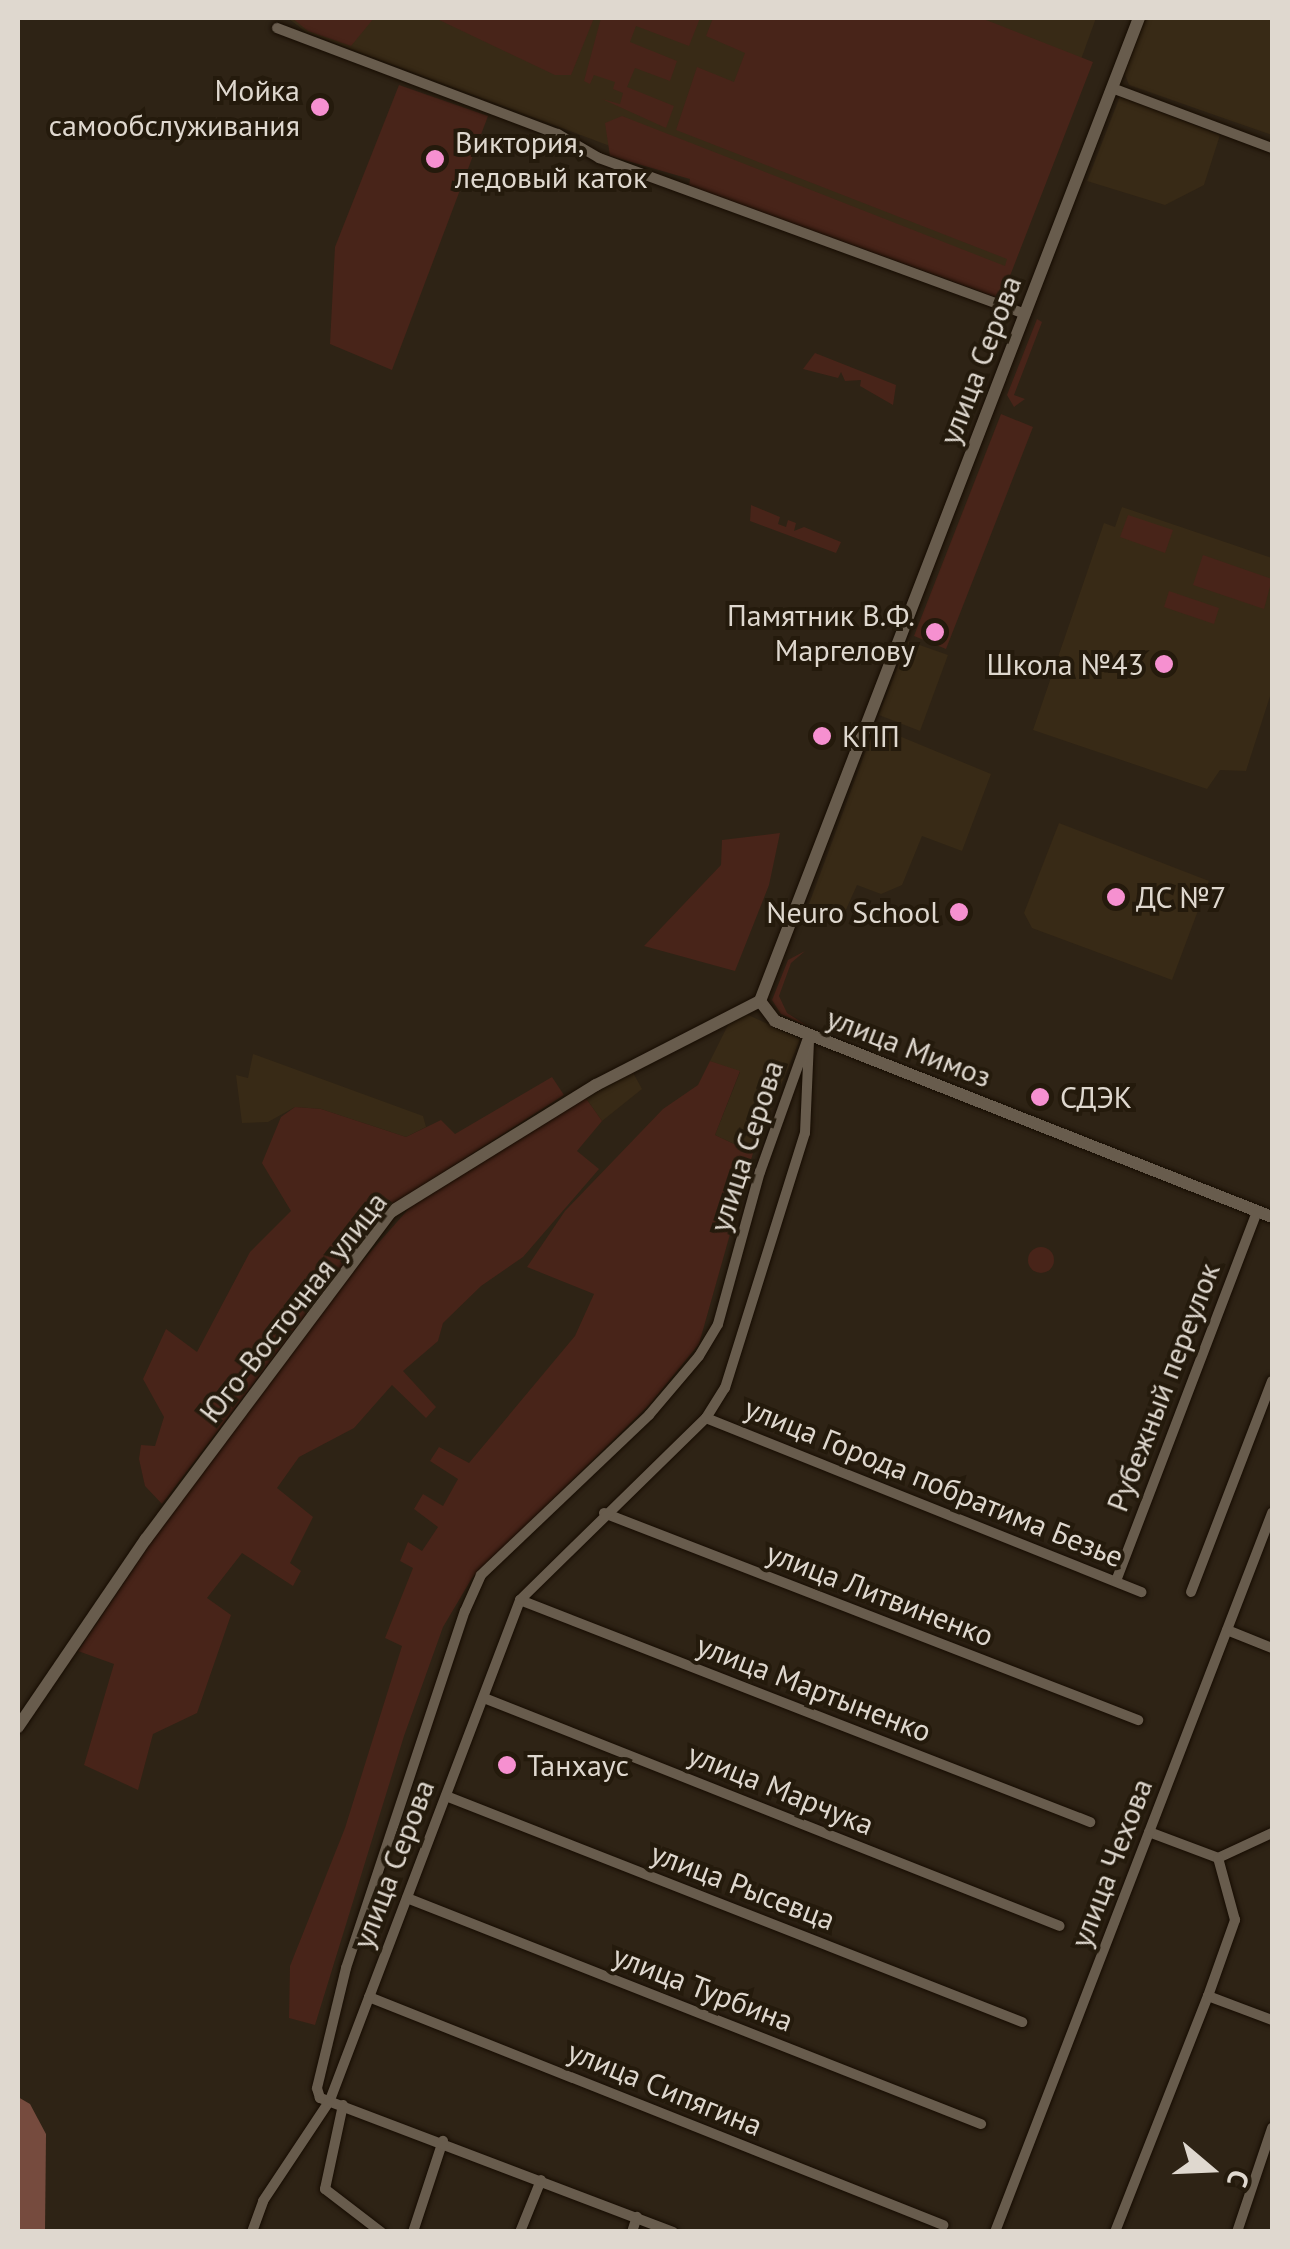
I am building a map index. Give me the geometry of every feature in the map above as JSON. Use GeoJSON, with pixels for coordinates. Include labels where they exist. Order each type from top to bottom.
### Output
{"type":"FeatureCollection","features":[{"type":"Feature","properties":{"kind":"street","name":"улица Серова"},"geometry":{"type":"LineString","coordinates":[[760,1000],[1139,18]]}},
{"type":"Feature","properties":{"kind":"street"},"geometry":{"type":"LineString","coordinates":[[277,28],[558,134],[600,158],[1025,314]]}},
{"type":"Feature","properties":{"kind":"street"},"geometry":{"type":"LineString","coordinates":[[1112,88],[1272,148]]}},
{"type":"Feature","properties":{"kind":"street","name":"улица Мимоз"},"geometry":{"type":"LineString","coordinates":[[760,1000],[775,1021],[1272,1217]]}},
{"type":"Feature","properties":{"kind":"street","name":"Юго-Восточная улица"},"geometry":{"type":"LineString","coordinates":[[18,1727],[146,1539],[391,1212],[606,1079],[760,1000]]}},
{"type":"Feature","properties":{"kind":"street","name":"улица Серова"},"geometry":{"type":"LineString","coordinates":[[809,1035],[805,1133],[725,1388],[706,1418],[604,1513],[520,1600],[330,2100],[317,2088],[333,2014],[465,1611],[482,1576],[650,1415],[708,1340],[809,1035]]}},
{"type":"Feature","properties":{"kind":"street","name":"Рубежный переулок"},"geometry":{"type":"LineString","coordinates":[[1116,1581],[1256,1210]]}},
{"type":"Feature","properties":{"kind":"street"},"geometry":{"type":"LineString","coordinates":[[1192,1592],[1272,1381]]}},
{"type":"Feature","properties":{"kind":"street","name":"улица Города побратима Безье"},"geometry":{"type":"LineString","coordinates":[[706,1418],[1142,1592]]}},
{"type":"Feature","properties":{"kind":"street","name":"улица Литвиненко"},"geometry":{"type":"LineString","coordinates":[[604,1513],[1138,1720]]}},
{"type":"Feature","properties":{"kind":"street","name":"улица Чехова"},"geometry":{"type":"LineString","coordinates":[[995,2232],[1272,1513]]}},
{"type":"Feature","properties":{"kind":"street","name":"улица Мартыненко"},"geometry":{"type":"LineString","coordinates":[[520,1600],[1090,1822]]}},
{"type":"Feature","properties":{"kind":"street"},"geometry":{"type":"LineString","coordinates":[[1227,1630],[1272,1648]]}},
{"type":"Feature","properties":{"kind":"street","name":"улица Марчука"},"geometry":{"type":"LineString","coordinates":[[484,1698],[1060,1926]]}},
{"type":"Feature","properties":{"kind":"street","name":"улица Рысевца"},"geometry":{"type":"LineString","coordinates":[[446,1796],[1022,2022]]}},
{"type":"Feature","properties":{"kind":"street"},"geometry":{"type":"LineString","coordinates":[[1149,1832],[1218,1858],[1272,1834]]}},
{"type":"Feature","properties":{"kind":"street"},"geometry":{"type":"LineString","coordinates":[[1115,2232],[1235,1920],[1218,1858]]}},
{"type":"Feature","properties":{"kind":"street","name":"улица Турбина"},"geometry":{"type":"LineString","coordinates":[[407,1898],[981,2124]]}},
{"type":"Feature","properties":{"kind":"street"},"geometry":{"type":"LineString","coordinates":[[1208,1996],[1272,2020]]}},
{"type":"Feature","properties":{"kind":"street","name":"улица Сипягина"},"geometry":{"type":"LineString","coordinates":[[368,1997],[943,2225]]}},
{"type":"Feature","properties":{"kind":"street"},"geometry":{"type":"LineString","coordinates":[[252,2232],[263,2201],[330,2100],[672,2232]]}},
{"type":"Feature","properties":{"kind":"street"},"geometry":{"type":"LineString","coordinates":[[343,2105],[323,2173],[325,2189],[381,2232]]}},
{"type":"Feature","properties":{"kind":"street"},"geometry":{"type":"LineString","coordinates":[[1237,2232],[1272,2128]]}},
{"type":"Feature","properties":{"kind":"street"},"geometry":{"type":"LineString","coordinates":[[413,2232],[443,2142]]}},
{"type":"Feature","properties":{"kind":"street"},"geometry":{"type":"LineString","coordinates":[[520,2232],[541,2180]]}},
{"type":"Feature","properties":{"kind":"street"},"geometry":{"type":"LineString","coordinates":[[632,2232],[638,2218]]}},
{"type":"Feature","properties":{"kind":"shaded area"},"geometry":{"type":"Polygon","coordinates":[[[288,18],[1096,18],[997,291],[306,32],[288,18]]]}},
{"type":"Feature","properties":{"kind":"shaded area"},"geometry":{"type":"Polygon","coordinates":[[[292,18],[374,18],[351,46],[308,31],[292,18]]]}},
{"type":"Feature","properties":{"kind":"shaded area"},"geometry":{"type":"Polygon","coordinates":[[[435,18],[594,18],[571,75],[555,75],[435,18]]]}},
{"type":"Feature","properties":{"kind":"shaded area"},"geometry":{"type":"Polygon","coordinates":[[[601,18],[700,18],[689,46],[636,26],[630,42],[677,61],[670,81],[635,68],[627,87],[674,106],[666,128],[602,99],[620,104],[623,93],[613,89],[615,82],[594,75],[590,84],[584,81],[601,18]]]}},
{"type":"Feature","properties":{"kind":"shaded area"},"geometry":{"type":"Polygon","coordinates":[[[713,18],[981,18],[1093,62],[1001,299],[689,186],[690,179],[610,156],[605,123],[622,116],[1005,266],[1007,259],[676,130],[697,67],[734,82],[745,53],[706,36],[713,18]]]}},
{"type":"Feature","properties":{"kind":"shaded area"},"geometry":{"type":"Polygon","coordinates":[[[1145,18],[1272,18],[1272,135],[1129,85],[1124,72],[1145,18]]]}},
{"type":"Feature","properties":{"kind":"shaded area"},"geometry":{"type":"Polygon","coordinates":[[[399,85],[488,116],[392,370],[330,344],[335,247],[399,85]]]}},
{"type":"Feature","properties":{"kind":"shaded area"},"geometry":{"type":"Polygon","coordinates":[[[1120,96],[1220,135],[1204,185],[1165,205],[1087,181],[1120,96]]]}},
{"type":"Feature","properties":{"kind":"shaded area"},"geometry":{"type":"Polygon","coordinates":[[[1037,319],[1042,322],[1014,395],[1025,399],[1014,407],[1007,395],[1037,319]]]}},
{"type":"Feature","properties":{"kind":"shaded area"},"geometry":{"type":"Polygon","coordinates":[[[815,353],[896,385],[893,405],[860,386],[861,380],[845,381],[841,372],[838,378],[803,369],[815,353]]]}},
{"type":"Feature","properties":{"kind":"shaded area"},"geometry":{"type":"Polygon","coordinates":[[[1001,414],[1033,427],[946,649],[914,636],[1001,414]]]}},
{"type":"Feature","properties":{"kind":"shaded area"},"geometry":{"type":"Polygon","coordinates":[[[751,505],[780,517],[778,524],[786,527],[788,520],[796,523],[794,531],[804,527],[841,542],[836,553],[750,521],[751,505]]]}},
{"type":"Feature","properties":{"kind":"shaded area","name":"Школа №43"},"geometry":{"type":"Polygon","coordinates":[[[1122,507],[1272,558],[1272,690],[1246,771],[1220,770],[1207,789],[1033,730],[1104,523],[1115,527],[1122,507]]]}},
{"type":"Feature","properties":{"kind":"shaded area"},"geometry":{"type":"Polygon","coordinates":[[[1128,515],[1173,530],[1165,553],[1120,537],[1128,515]]]}},
{"type":"Feature","properties":{"kind":"shaded area"},"geometry":{"type":"Polygon","coordinates":[[[1203,555],[1272,579],[1264,609],[1193,585],[1203,555]]]}},
{"type":"Feature","properties":{"kind":"shaded area"},"geometry":{"type":"Polygon","coordinates":[[[1169,591],[1219,608],[1214,624],[1164,607],[1169,591]]]}},
{"type":"Feature","properties":{"kind":"shaded area"},"geometry":{"type":"Polygon","coordinates":[[[908,641],[948,655],[920,731],[879,715],[908,641]]]}},
{"type":"Feature","properties":{"kind":"shaded area"},"geometry":{"type":"Polygon","coordinates":[[[875,726],[991,774],[962,851],[922,836],[902,885],[881,894],[857,885],[840,923],[807,909],[875,726]]]}},
{"type":"Feature","properties":{"kind":"shaded area","name":"ДС №7"},"geometry":{"type":"Polygon","coordinates":[[[1059,823],[1209,881],[1172,980],[1032,928],[1024,913],[1059,823]]]}},
{"type":"Feature","properties":{"kind":"shaded area"},"geometry":{"type":"Polygon","coordinates":[[[780,833],[769,885],[735,971],[644,946],[721,865],[722,840],[780,833]]]}},
{"type":"Feature","properties":{"kind":"shaded area"},"geometry":{"type":"Polygon","coordinates":[[[805,951],[791,963],[779,996],[787,1013],[809,1027],[781,1014],[772,1000],[788,960],[805,951]]]}},
{"type":"Feature","properties":{"kind":"shaded area"},"geometry":{"type":"Polygon","coordinates":[[[744,1013],[800,1039],[753,1153],[715,1135],[740,1072],[710,1061],[733,1015],[744,1013]]]}},
{"type":"Feature","properties":{"kind":"shaded area"},"geometry":{"type":"Polygon","coordinates":[[[253,1054],[423,1116],[426,1127],[406,1137],[321,1109],[295,1107],[268,1122],[242,1123],[236,1075],[248,1078],[253,1054]]]}},
{"type":"Feature","properties":{"kind":"shaded area"},"geometry":{"type":"Polygon","coordinates":[[[710,1061],[740,1071],[715,1135],[753,1153],[699,1344],[649,1405],[472,1578],[443,1627],[404,1736],[315,2025],[289,2018],[290,1966],[345,1828],[402,1646],[385,1638],[413,1568],[400,1561],[408,1542],[422,1551],[438,1527],[414,1509],[423,1494],[443,1506],[458,1479],[430,1461],[439,1447],[469,1463],[575,1336],[594,1294],[527,1267],[565,1211],[663,1109],[698,1085],[710,1061]]]}},
{"type":"Feature","properties":{"kind":"shaded area"},"geometry":{"type":"Polygon","coordinates":[[[631,1069],[642,1089],[602,1121],[585,1097],[631,1069]]]}},
{"type":"Feature","properties":{"kind":"shaded area"},"geometry":{"type":"Polygon","coordinates":[[[552,1077],[564,1095],[386,1209],[162,1504],[145,1486],[139,1459],[141,1445],[155,1446],[164,1417],[143,1379],[166,1329],[197,1352],[250,1252],[291,1211],[262,1163],[281,1117],[295,1107],[321,1109],[406,1137],[441,1120],[455,1134],[552,1077]]]}},
{"type":"Feature","properties":{"kind":"shaded area"},"geometry":{"type":"Polygon","coordinates":[[[585,1097],[602,1121],[577,1151],[599,1169],[523,1257],[481,1286],[443,1323],[438,1341],[403,1371],[436,1407],[426,1418],[392,1385],[354,1428],[299,1457],[277,1488],[313,1517],[290,1563],[301,1571],[293,1586],[242,1553],[207,1598],[231,1615],[197,1713],[153,1734],[138,1790],[84,1765],[114,1664],[78,1651],[153,1539],[358,1266],[412,1205],[585,1097]]]}},
{"type":"Feature","properties":{"kind":"shaded area"},"geometry":{"type":"Polygon","coordinates":[[[1041,1247],[1050,1251],[1054,1260],[1050,1269],[1041,1273],[1032,1269],[1028,1260],[1032,1251],[1041,1247]]]}},
{"type":"Feature","properties":{"kind":"shaded area"},"geometry":{"type":"Polygon","coordinates":[[[18,2097],[30,2104],[46,2134],[45,2231],[18,2231],[18,2097]]]}},
{"type":"Feature","properties":{"kind":"place","name":"Мойка самообслуживания"},"geometry":{"type":"Point","coordinates":[320,107]}},
{"type":"Feature","properties":{"kind":"place","name":"Виктория, ледовый каток"},"geometry":{"type":"Point","coordinates":[435,159]}},
{"type":"Feature","properties":{"kind":"place","name":"Памятник В.Ф. Маргелову"},"geometry":{"type":"Point","coordinates":[935,632]}},
{"type":"Feature","properties":{"kind":"place","name":"Школа №43"},"geometry":{"type":"Point","coordinates":[1164,664]}},
{"type":"Feature","properties":{"kind":"place","name":"КПП"},"geometry":{"type":"Point","coordinates":[822,736]}},
{"type":"Feature","properties":{"kind":"place","name":"ДС №7"},"geometry":{"type":"Point","coordinates":[1116,897]}},
{"type":"Feature","properties":{"kind":"place","name":"Neuro School"},"geometry":{"type":"Point","coordinates":[959,912]}},
{"type":"Feature","properties":{"kind":"place","name":"СДЭК"},"geometry":{"type":"Point","coordinates":[1040,1097]}},
{"type":"Feature","properties":{"kind":"place","name":"Танхаус"},"geometry":{"type":"Point","coordinates":[507,1765]}}]}
